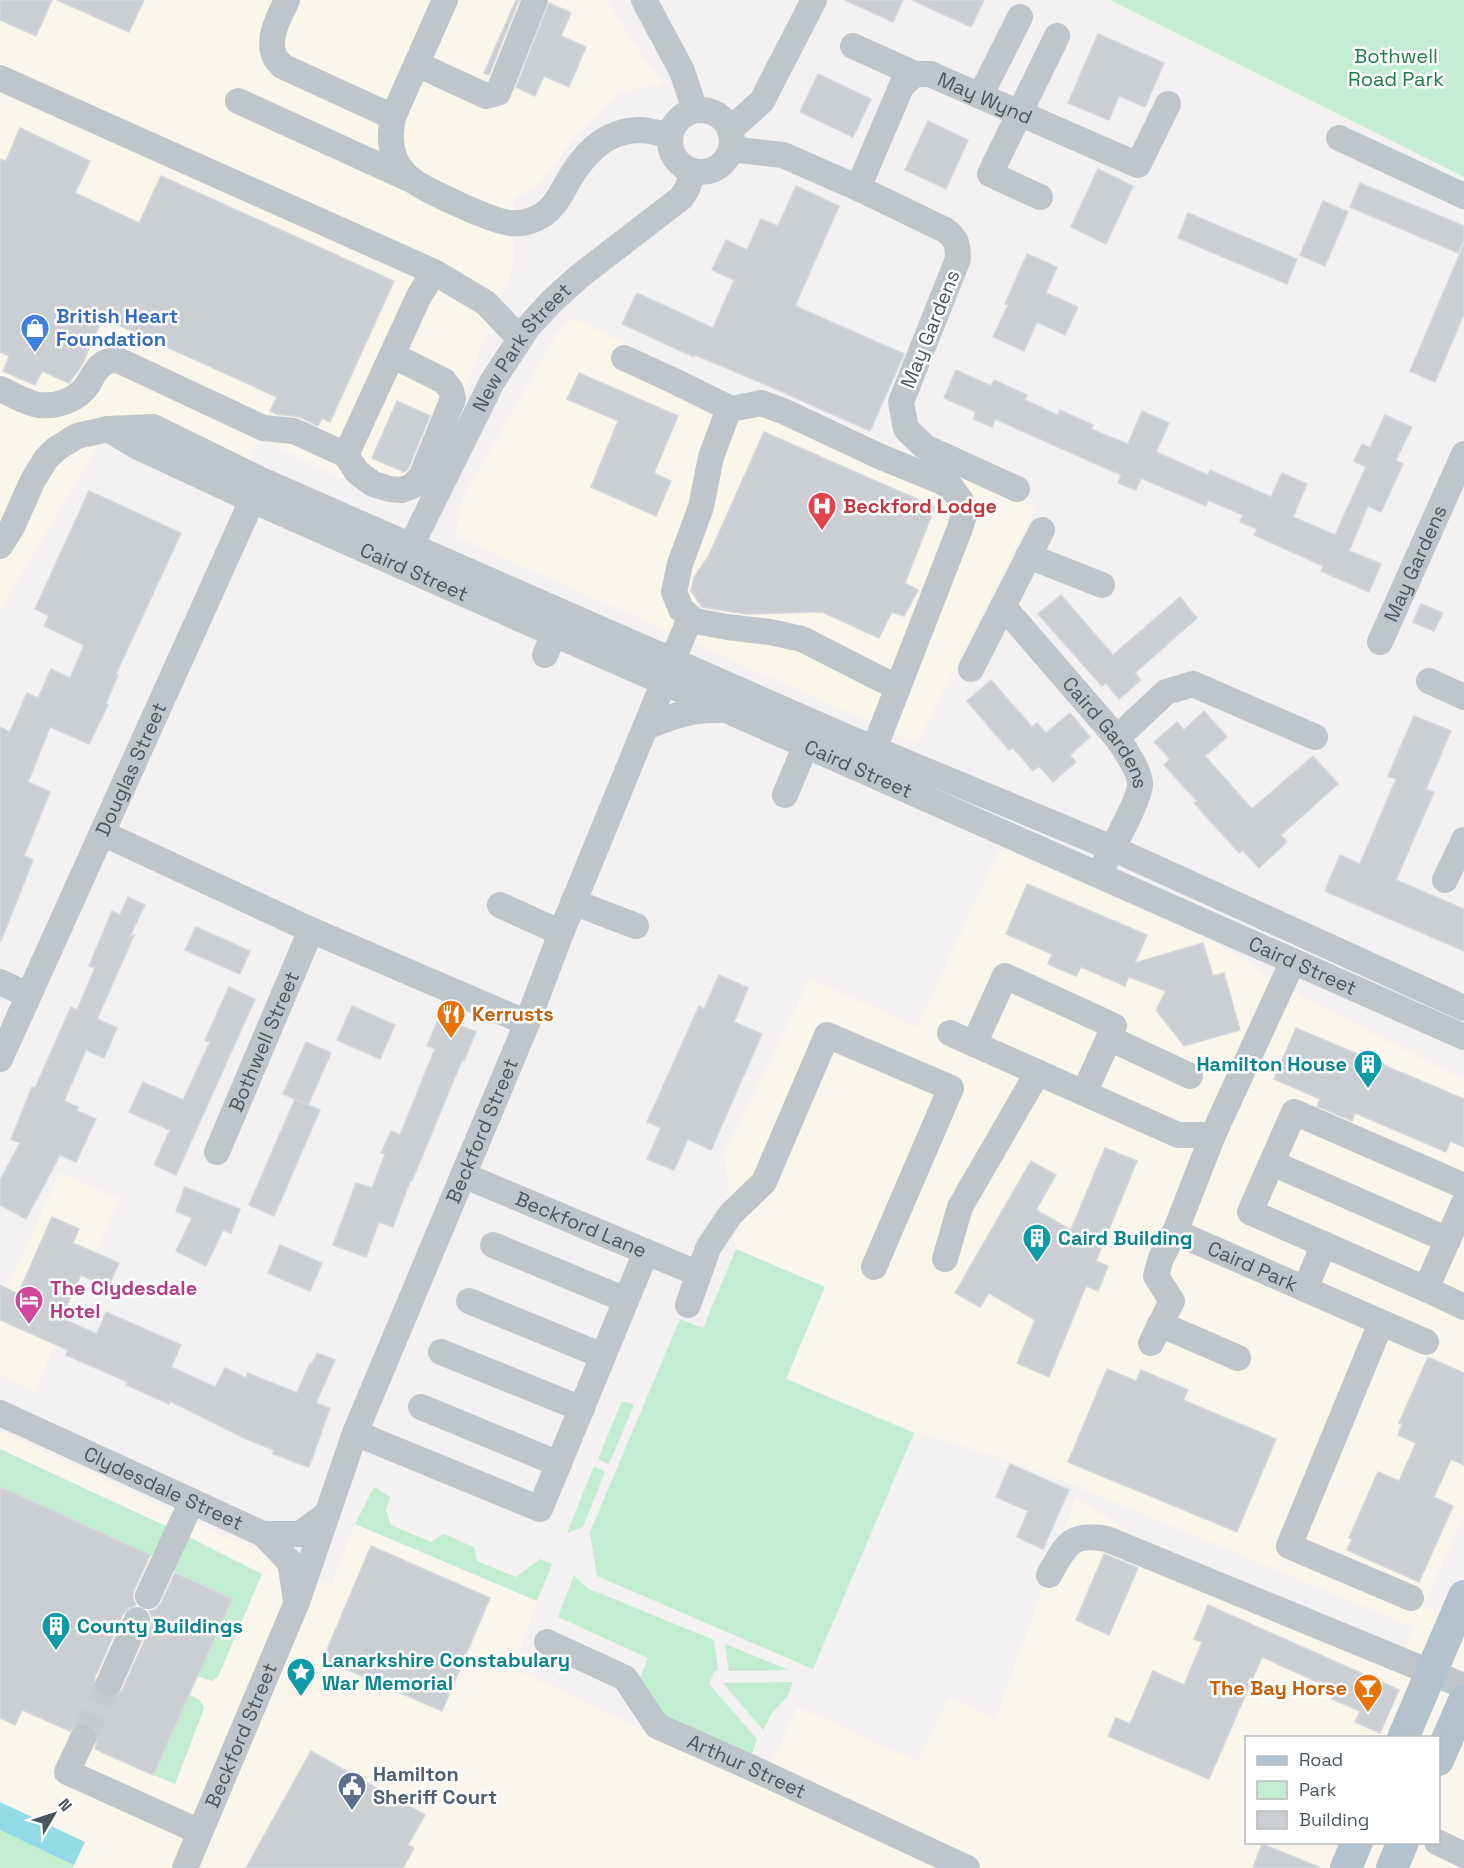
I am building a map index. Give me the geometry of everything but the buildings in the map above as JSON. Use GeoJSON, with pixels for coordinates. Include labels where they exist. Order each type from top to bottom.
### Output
{"type":"FeatureCollection","features":[{"type":"Feature","properties":{"kind":"main road"},"geometry":{"type":"LineString","coordinates":[[1403,1736],[1464,1596]]}},
{"type":"Feature","properties":{"kind":"main road"},"geometry":{"type":"LineString","coordinates":[[1440,1755],[1464,1701]]}},
{"type":"Feature","properties":{"kind":"main road"},"geometry":{"type":"LineString","coordinates":[[1346,1868],[1357,1844]]}},
{"type":"Feature","properties":{"kind":"main road"},"geometry":{"type":"LineString","coordinates":[[1392,1868],[1402,1844]]}},
{"type":"Feature","properties":{"kind":"street"},"geometry":{"type":"LineString","coordinates":[[287,0],[275,27],[272,41],[274,54],[282,66],[393,117]]}},
{"type":"Feature","properties":{"kind":"street"},"geometry":{"type":"LineString","coordinates":[[410,179],[398,165],[392,149],[390,133],[393,117],[445,0]]}},
{"type":"Feature","properties":{"kind":"street"},"geometry":{"type":"LineString","coordinates":[[417,64],[486,96],[498,93],[535,0]]}},
{"type":"Feature","properties":{"kind":"street"},"geometry":{"type":"LineString","coordinates":[[645,0],[682,71],[695,110]]}},
{"type":"Feature","properties":{"kind":"street"},"geometry":{"type":"LineString","coordinates":[[730,140],[726,124],[716,114],[702,110],[688,113],[676,122],[670,135],[671,150],[685,168],[699,172],[713,170],[724,161],[730,140],[762,101],[814,0]]}},
{"type":"Feature","properties":{"kind":"street"},"geometry":{"type":"LineString","coordinates":[[980,96],[1020,17]]}},
{"type":"Feature","properties":{"kind":"street"},"geometry":{"type":"LineString","coordinates":[[1040,197],[990,174],[1057,36]]}},
{"type":"Feature","properties":{"kind":"street"},"geometry":{"type":"LineString","coordinates":[[853,46],[915,74]]}},
{"type":"Feature","properties":{"kind":"street","name":"May Wynd"},"geometry":{"type":"LineString","coordinates":[[858,188],[902,85],[915,74],[930,74],[1138,165],[1168,104]]}},
{"type":"Feature","properties":{"kind":"street"},"geometry":{"type":"LineString","coordinates":[[0,78],[434,272],[486,303],[520,339]]}},
{"type":"Feature","properties":{"kind":"street"},"geometry":{"type":"LineString","coordinates":[[238,101],[410,179],[428,190],[496,220],[510,223],[538,218],[550,209],[560,197],[580,161],[599,142],[614,135],[640,130],[670,135]]}},
{"type":"Feature","properties":{"kind":"street"},"geometry":{"type":"LineString","coordinates":[[1339,138],[1464,196]]}},
{"type":"Feature","properties":{"kind":"street","name":"May Gardens"},"geometry":{"type":"LineString","coordinates":[[730,140],[783,155],[858,188],[945,230],[954,237],[958,259],[901,402],[906,429],[925,447],[1017,489]]}},
{"type":"Feature","properties":{"kind":"street","name":"New Park Street"},"geometry":{"type":"LineString","coordinates":[[406,556],[492,382],[528,327],[581,275],[681,198],[687,189],[693,171]]}},
{"type":"Feature","properties":{"kind":"street"},"geometry":{"type":"LineString","coordinates":[[346,455],[419,296],[434,272]]}},
{"type":"Feature","properties":{"kind":"street"},"geometry":{"type":"LineString","coordinates":[[0,389],[37,405],[54,405],[72,400],[80,393],[88,385],[99,365],[110,360],[118,360],[263,428],[294,431],[346,455],[357,472],[373,484],[402,490],[412,486],[421,477],[453,399],[451,390],[444,381],[392,355]]}},
{"type":"Feature","properties":{"kind":"street"},"geometry":{"type":"LineString","coordinates":[[624,358],[731,410]]}},
{"type":"Feature","properties":{"kind":"street"},"geometry":{"type":"LineString","coordinates":[[869,760],[898,688],[960,528],[964,512],[957,494],[951,487],[940,481],[881,458],[783,411],[760,403],[731,410],[727,414],[711,457],[701,507],[680,564],[674,592],[681,609],[695,621],[802,639],[898,688]]}},
{"type":"Feature","properties":{"kind":"street","name":"Caird Street"},"geometry":{"type":"LineString","coordinates":[[0,546],[46,459],[56,449],[77,436],[108,429],[136,446],[257,490],[869,760],[1098,874],[1464,1037]]}},
{"type":"Feature","properties":{"kind":"street","name":"May Gardens"},"geometry":{"type":"LineString","coordinates":[[1380,642],[1464,454]]}},
{"type":"Feature","properties":{"kind":"street","name":"Douglas Street"},"geometry":{"type":"LineString","coordinates":[[0,1059],[257,490]]}},
{"type":"Feature","properties":{"kind":"street"},"geometry":{"type":"LineString","coordinates":[[971,669],[1042,530]]}},
{"type":"Feature","properties":{"kind":"street","name":"Caird Street"},"geometry":{"type":"LineString","coordinates":[[406,556],[549,644],[668,671],[728,710],[806,745],[869,760],[1112,848],[1464,1008]]}},
{"type":"Feature","properties":{"kind":"street"},"geometry":{"type":"LineString","coordinates":[[1028,556],[1102,585]]}},
{"type":"Feature","properties":{"kind":"street","name":"Caird Gardens"},"geometry":{"type":"LineString","coordinates":[[1003,606],[1117,738],[1130,757],[1140,783],[1135,802],[1098,874]]}},
{"type":"Feature","properties":{"kind":"street","name":"Beckford Street"},"geometry":{"type":"LineString","coordinates":[[185,1868],[297,1602],[355,1433],[527,1023],[573,902],[690,618]]}},
{"type":"Feature","properties":{"kind":"street"},"geometry":{"type":"LineString","coordinates":[[1429,681],[1464,698]]}},
{"type":"Feature","properties":{"kind":"street"},"geometry":{"type":"LineString","coordinates":[[1117,738],[1166,692],[1193,684],[1315,737]]}},
{"type":"Feature","properties":{"kind":"street"},"geometry":{"type":"LineString","coordinates":[[646,727],[684,712],[701,709],[728,710]]}},
{"type":"Feature","properties":{"kind":"street"},"geometry":{"type":"LineString","coordinates":[[785,795],[806,745]]}},
{"type":"Feature","properties":{"kind":"street"},"geometry":{"type":"LineString","coordinates":[[102,833],[311,930],[527,1023]]}},
{"type":"Feature","properties":{"kind":"street"},"geometry":{"type":"LineString","coordinates":[[1445,880],[1464,840]]}},
{"type":"Feature","properties":{"kind":"street"},"geometry":{"type":"LineString","coordinates":[[573,902],[636,926]]}},
{"type":"Feature","properties":{"kind":"street"},"geometry":{"type":"LineString","coordinates":[[500,905],[561,933]]}},
{"type":"Feature","properties":{"kind":"street","name":"Bothwell Street"},"geometry":{"type":"LineString","coordinates":[[217,1152],[311,930]]}},
{"type":"Feature","properties":{"kind":"street"},"geometry":{"type":"LineString","coordinates":[[1238,1358],[1156,1333],[1172,1301],[1156,1276],[1161,1258],[1175,1232],[1213,1135],[1293,961]]}},
{"type":"Feature","properties":{"kind":"street"},"geometry":{"type":"LineString","coordinates":[[974,1044],[1005,976],[1114,1026],[1084,1093]]}},
{"type":"Feature","properties":{"kind":"street"},"geometry":{"type":"LineString","coordinates":[[0,982],[28,995]]}},
{"type":"Feature","properties":{"kind":"street"},"geometry":{"type":"LineString","coordinates":[[950,1033],[1178,1135],[1213,1135]]}},
{"type":"Feature","properties":{"kind":"street"},"geometry":{"type":"LineString","coordinates":[[687,1305],[708,1248],[730,1215],[764,1182],[828,1035],[951,1088],[874,1267]]}},
{"type":"Feature","properties":{"kind":"street"},"geometry":{"type":"LineString","coordinates":[[1109,1038],[1190,1076]]}},
{"type":"Feature","properties":{"kind":"street"},"geometry":{"type":"LineString","coordinates":[[945,1259],[960,1207],[1038,1072]]}},
{"type":"Feature","properties":{"kind":"street"},"geometry":{"type":"LineString","coordinates":[[1464,1186],[1294,1112],[1250,1212],[1464,1307]]}},
{"type":"Feature","properties":{"kind":"street"},"geometry":{"type":"LineString","coordinates":[[1272,1163],[1448,1240]]}},
{"type":"Feature","properties":{"kind":"street","name":"Beckford Lane"},"geometry":{"type":"LineString","coordinates":[[463,1175],[699,1274]]}},
{"type":"Feature","properties":{"kind":"street"},"geometry":{"type":"LineString","coordinates":[[1426,1289],[1464,1203]]}},
{"type":"Feature","properties":{"kind":"street","name":"Caird Park"},"geometry":{"type":"LineString","coordinates":[[1175,1232],[1426,1342]]}},
{"type":"Feature","properties":{"kind":"street"},"geometry":{"type":"LineString","coordinates":[[1305,1289],[1324,1244]]}},
{"type":"Feature","properties":{"kind":"street"},"geometry":{"type":"LineString","coordinates":[[493,1245],[626,1300]]}},
{"type":"Feature","properties":{"kind":"street"},"geometry":{"type":"LineString","coordinates":[[355,1433],[540,1509],[646,1252]]}},
{"type":"Feature","properties":{"kind":"street"},"geometry":{"type":"LineString","coordinates":[[469,1300],[603,1356]]}},
{"type":"Feature","properties":{"kind":"street"},"geometry":{"type":"LineString","coordinates":[[1381,1323],[1289,1546],[1411,1598]]}},
{"type":"Feature","properties":{"kind":"street"},"geometry":{"type":"LineString","coordinates":[[441,1352],[582,1409]]}},
{"type":"Feature","properties":{"kind":"street"},"geometry":{"type":"LineString","coordinates":[[421,1407],[559,1464]]}},
{"type":"Feature","properties":{"kind":"street","name":"Clydesdale Street"},"geometry":{"type":"LineString","coordinates":[[0,1413],[263,1534],[300,1534],[327,1514]]}},
{"type":"Feature","properties":{"kind":"street"},"geometry":{"type":"LineString","coordinates":[[148,1596],[192,1501]]}},
{"type":"Feature","properties":{"kind":"street"},"geometry":{"type":"LineString","coordinates":[[263,1534],[290,1562],[297,1602]]}},
{"type":"Feature","properties":{"kind":"street"},"geometry":{"type":"LineString","coordinates":[[1049,1575],[1063,1550],[1076,1538],[1090,1535],[1107,1539],[1464,1686]]}},
{"type":"Feature","properties":{"kind":"street"},"geometry":{"type":"LineString","coordinates":[[108,1683],[137,1620]]}},
{"type":"Feature","properties":{"kind":"street","name":"Arthur Street"},"geometry":{"type":"LineString","coordinates":[[547,1642],[625,1678],[657,1726],[967,1868]]}},
{"type":"Feature","properties":{"kind":"street"},"geometry":{"type":"LineString","coordinates":[[83,1738],[68,1772],[200,1832]]}},
{"type":"Feature","properties":{"kind":"street"},"geometry":{"type":"LineString","coordinates":[[1440,1843],[1464,1855]]}},
{"type":"Feature","properties":{"kind":"shaded area"},"geometry":{"type":"Polygon","coordinates":[[[0,0],[607,0],[639,51],[663,83],[620,92],[579,131],[538,186],[514,199],[513,268],[427,483],[379,497],[259,438],[228,501],[108,429],[0,610],[0,0]]]}},
{"type":"Feature","properties":{"kind":"shaded area"},"geometry":{"type":"Polygon","coordinates":[[[572,318],[734,397],[766,391],[1036,508],[917,743],[455,536],[463,497],[556,335],[572,318]]]}},
{"type":"Feature","properties":{"kind":"shaded area"},"geometry":{"type":"Polygon","coordinates":[[[1000,848],[1213,941],[1303,998],[1464,1080],[1464,1515],[1423,1607],[1464,1622],[1464,1868],[0,1868],[0,1431],[270,1557],[277,1569],[332,1585],[355,1524],[537,1601],[514,1669],[758,1783],[774,1758],[797,1707],[918,1762],[949,1697],[995,1720],[1076,1498],[1283,1628],[1287,1621],[1396,1668],[1413,1627],[1045,1473],[903,1427],[786,1378],[825,1287],[736,1249],[724,1154],[810,979],[917,1027],[1000,848]]]}},
{"type":"Feature","properties":{"kind":"shaded area"},"geometry":{"type":"Polygon","coordinates":[[[59,1173],[119,1199],[34,1392],[0,1374],[0,1306],[59,1173]]]}},
{"type":"Feature","properties":{"kind":"green space","name":"Bothwell Road Park"},"geometry":{"type":"Polygon","coordinates":[[[1110,0],[1464,0],[1464,177],[1110,0]]]}},
{"type":"Feature","properties":{"kind":"green space"},"geometry":{"type":"Polygon","coordinates":[[[736,1249],[825,1287],[786,1379],[914,1433],[813,1669],[597,1576],[590,1532],[680,1319],[703,1328],[736,1249]]]}},
{"type":"Feature","properties":{"kind":"green space"},"geometry":{"type":"Polygon","coordinates":[[[622,1401],[634,1405],[609,1464],[598,1459],[622,1401]]]}},
{"type":"Feature","properties":{"kind":"green space"},"geometry":{"type":"Polygon","coordinates":[[[0,1449],[168,1527],[154,1557],[0,1487],[0,1449]]]}},
{"type":"Feature","properties":{"kind":"green space"},"geometry":{"type":"Polygon","coordinates":[[[594,1466],[605,1472],[583,1527],[567,1533],[594,1466]]]}},
{"type":"Feature","properties":{"kind":"green space"},"geometry":{"type":"Polygon","coordinates":[[[374,1487],[390,1497],[386,1510],[391,1525],[431,1542],[444,1534],[474,1547],[477,1561],[516,1577],[540,1559],[552,1564],[537,1601],[355,1524],[374,1487]]]}},
{"type":"Feature","properties":{"kind":"green space"},"geometry":{"type":"Polygon","coordinates":[[[183,1534],[262,1574],[218,1677],[212,1681],[197,1676],[232,1599],[167,1568],[183,1534]]]}},
{"type":"Feature","properties":{"kind":"green space"},"geometry":{"type":"Polygon","coordinates":[[[574,1575],[587,1588],[714,1640],[718,1670],[714,1672],[709,1684],[757,1739],[752,1754],[663,1718],[639,1681],[648,1658],[558,1617],[574,1575]]]}},
{"type":"Feature","properties":{"kind":"green space"},"geometry":{"type":"Polygon","coordinates":[[[725,1644],[789,1670],[729,1671],[725,1644]]]}},
{"type":"Feature","properties":{"kind":"green space"},"geometry":{"type":"Polygon","coordinates":[[[793,1682],[787,1697],[772,1713],[763,1730],[723,1683],[793,1682]]]}},
{"type":"Feature","properties":{"kind":"green space"},"geometry":{"type":"Polygon","coordinates":[[[189,1695],[201,1701],[204,1709],[175,1784],[153,1775],[189,1695]]]}},
{"type":"Feature","properties":{"kind":"green space"},"geometry":{"type":"Polygon","coordinates":[[[0,1830],[74,1864],[73,1868],[0,1868],[0,1830]]]}},
{"type":"Feature","properties":{"kind":"water"},"geometry":{"type":"Polygon","coordinates":[[[0,1802],[85,1842],[74,1865],[0,1830],[0,1802]]]}},
{"type":"Feature","properties":{"kind":"tunnel"},"geometry":{"type":"LineString","coordinates":[[83,1738],[109,1683]]}},
{"type":"Feature","properties":{"kind":"place","name":"British Heart Foundation"},"geometry":{"type":"Point","coordinates":[35,354]}},
{"type":"Feature","properties":{"kind":"place","name":"Beckford Lodge"},"geometry":{"type":"Point","coordinates":[822,532]}},
{"type":"Feature","properties":{"kind":"place","name":"Kerrusts"},"geometry":{"type":"Point","coordinates":[451,1040]}},
{"type":"Feature","properties":{"kind":"place","name":"Hamilton House"},"geometry":{"type":"Point","coordinates":[1368,1090]}},
{"type":"Feature","properties":{"kind":"place","name":"Caird Building"},"geometry":{"type":"Point","coordinates":[1037,1264]}},
{"type":"Feature","properties":{"kind":"place","name":"The Clydesdale Hotel"},"geometry":{"type":"Point","coordinates":[29,1326]}},
{"type":"Feature","properties":{"kind":"place","name":"County Buildings"},"geometry":{"type":"Point","coordinates":[56,1652]}},
{"type":"Feature","properties":{"kind":"place","name":"Lanarkshire Constabulary War Memorial"},"geometry":{"type":"Point","coordinates":[301,1698]}},
{"type":"Feature","properties":{"kind":"place","name":"The Bay Horse"},"geometry":{"type":"Point","coordinates":[1368,1714]}},
{"type":"Feature","properties":{"kind":"place","name":"Hamilton Sheriff Court"},"geometry":{"type":"Point","coordinates":[352,1812]}}]}
